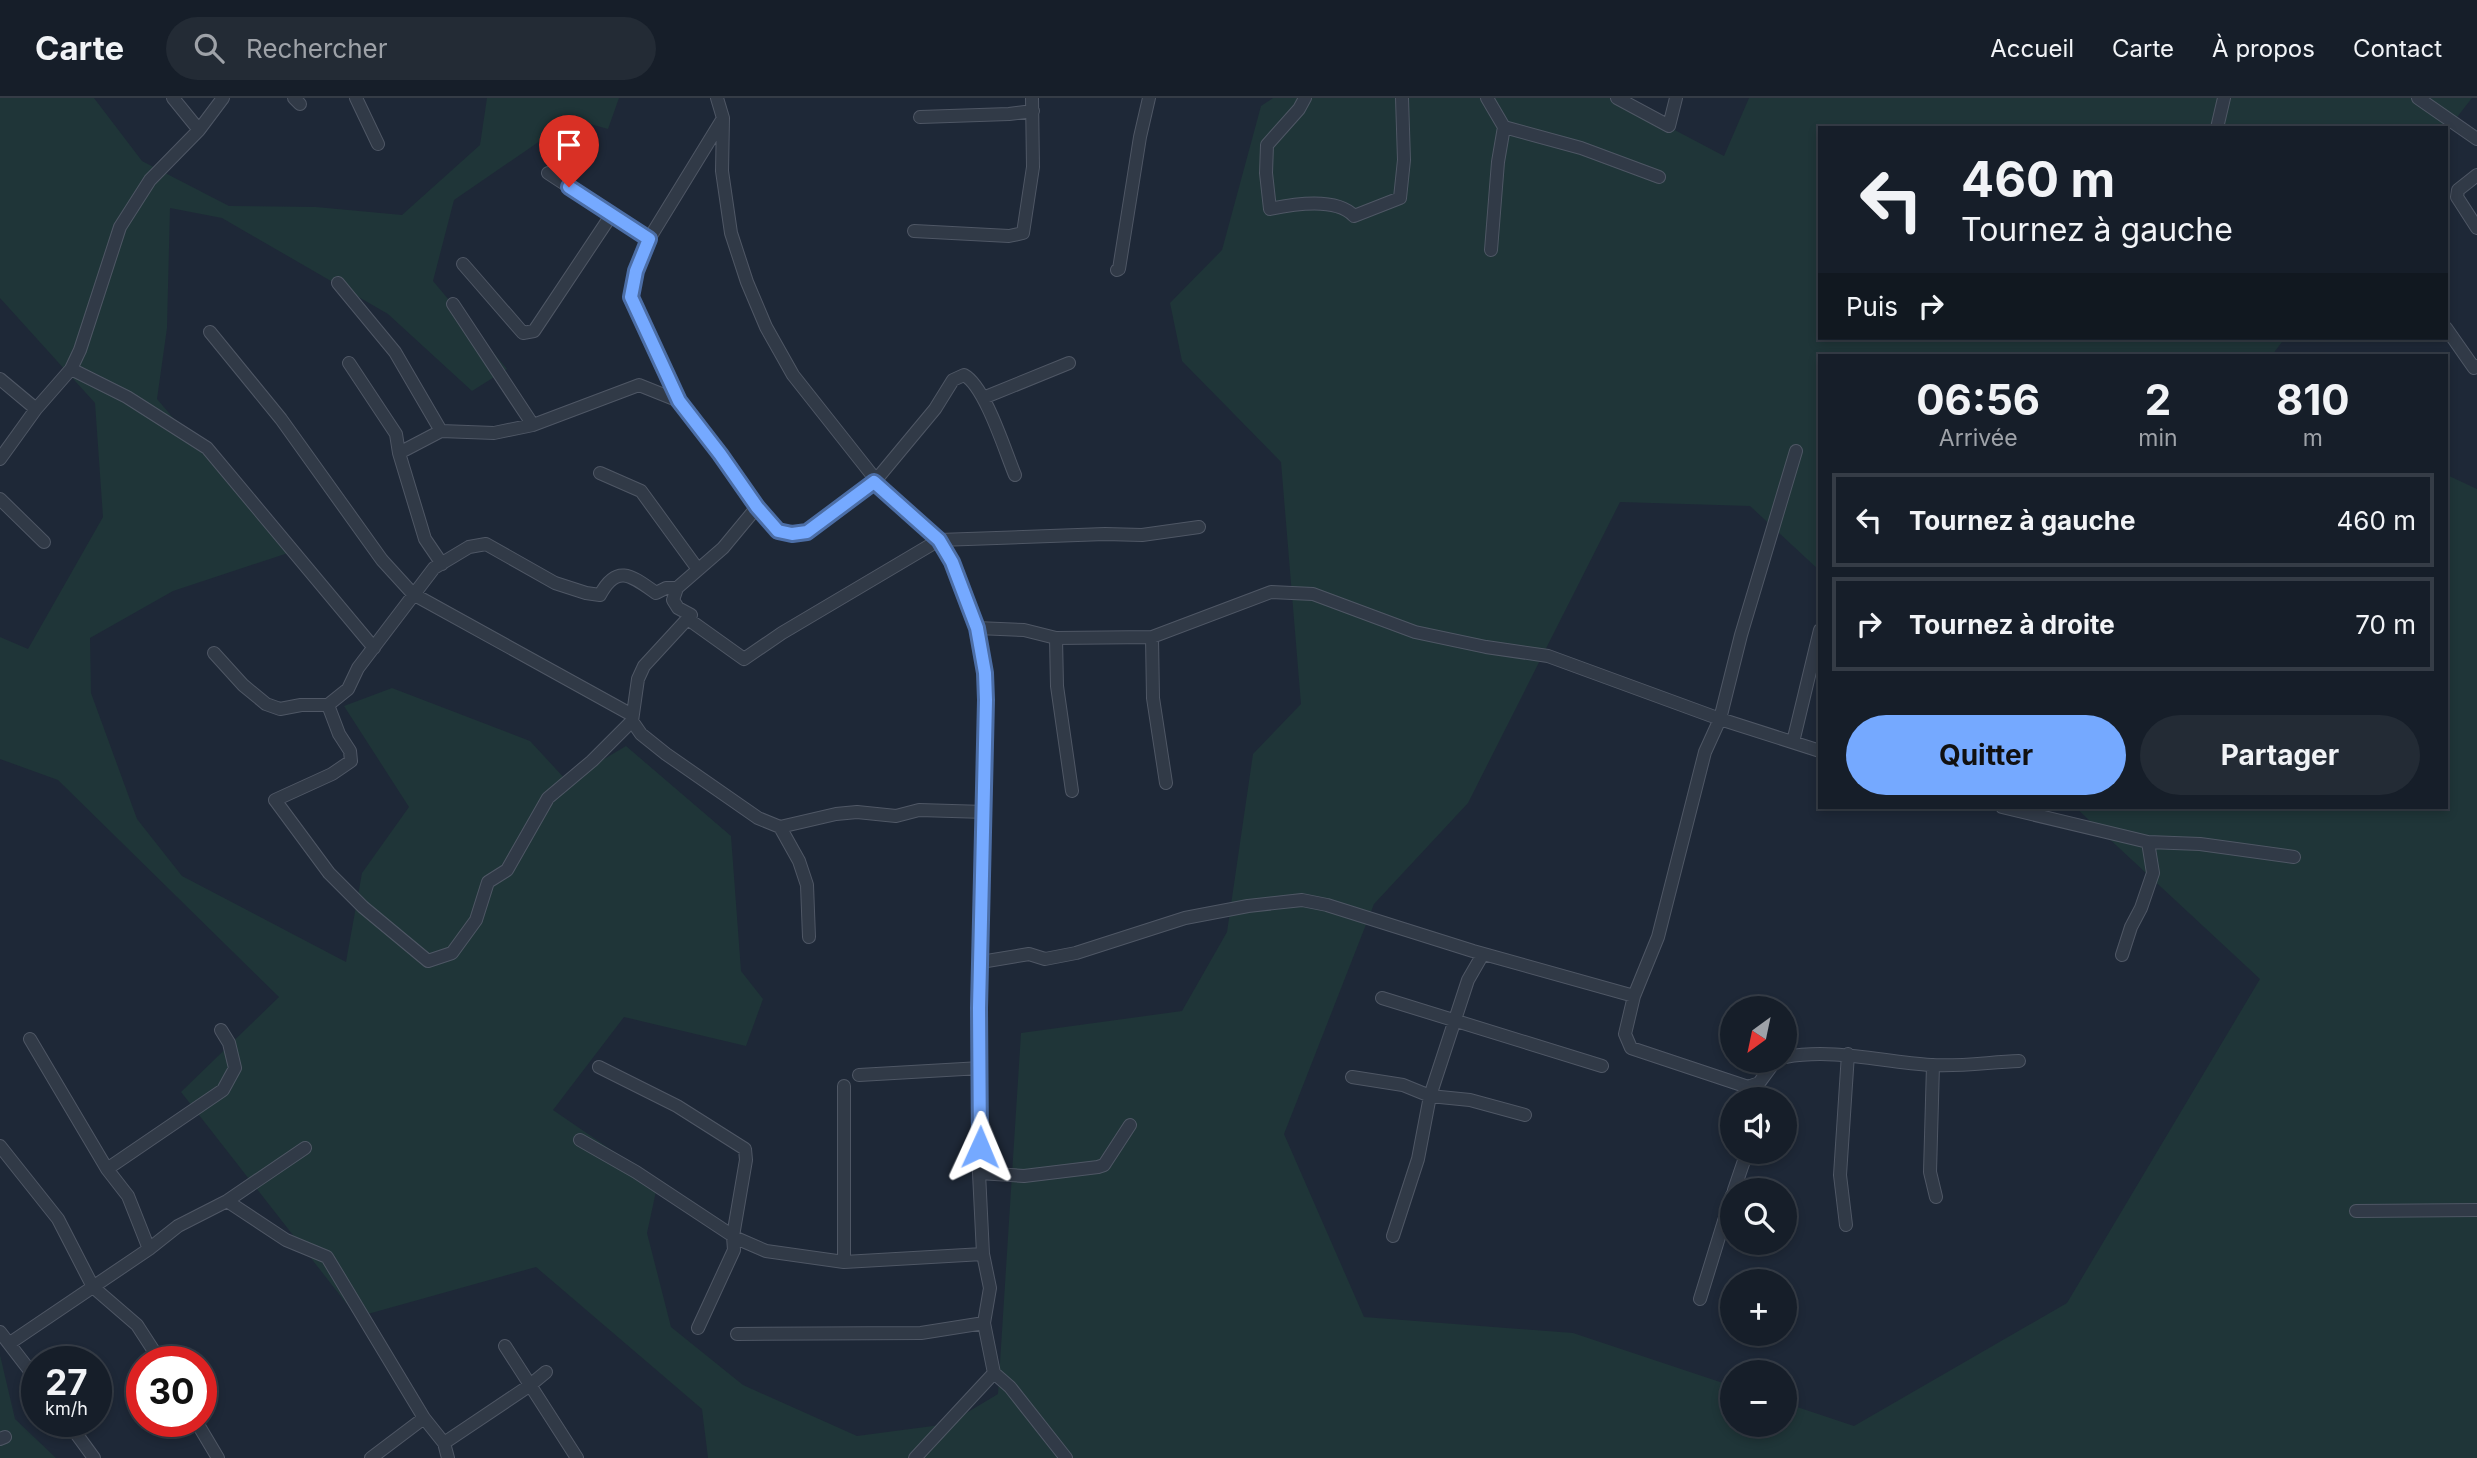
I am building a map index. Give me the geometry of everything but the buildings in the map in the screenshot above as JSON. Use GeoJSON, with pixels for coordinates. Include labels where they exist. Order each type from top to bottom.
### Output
{"type":"FeatureCollection","features":[{"type":"Feature","properties":{"kind":"street"},"geometry":{"type":"LineString","coordinates":[[173,98],[199,130]]}},
{"type":"Feature","properties":{"kind":"street"},"geometry":{"type":"LineString","coordinates":[[0,459],[36,409],[71,369],[120,227],[150,180],[199,130],[223,98]]}},
{"type":"Feature","properties":{"kind":"street"},"geometry":{"type":"LineString","coordinates":[[356,98],[378,144]]}},
{"type":"Feature","properties":{"kind":"street"},"geometry":{"type":"LineString","coordinates":[[717,98],[723,118],[722,171],[731,233],[747,282],[766,327],[793,375],[875,481],[939,540],[952,562],[977,628],[985,673],[986,700],[979,1008],[982,1254],[990,1288],[984,1323],[993,1373],[1010,1387],[1066,1458]]}},
{"type":"Feature","properties":{"kind":"street"},"geometry":{"type":"LineString","coordinates":[[1117,270],[1149,98]]}},
{"type":"Feature","properties":{"kind":"street"},"geometry":{"type":"LineString","coordinates":[[1305,98],[1299,109],[1267,145],[1266,173],[1270,209],[1288,205],[1323,205],[1348,209],[1354,216],[1399,198],[1404,160],[1402,98]]}},
{"type":"Feature","properties":{"kind":"street"},"geometry":{"type":"LineString","coordinates":[[1487,98],[1504,127],[1498,162],[1491,250]]}},
{"type":"Feature","properties":{"kind":"street"},"geometry":{"type":"LineString","coordinates":[[1616,98],[1669,126],[1676,98]]}},
{"type":"Feature","properties":{"kind":"street"},"geometry":{"type":"LineString","coordinates":[[2217,126],[2224,98]]}},
{"type":"Feature","properties":{"kind":"street"},"geometry":{"type":"LineString","coordinates":[[2418,98],[2477,139]]}},
{"type":"Feature","properties":{"kind":"street"},"geometry":{"type":"LineString","coordinates":[[914,231],[1009,236],[1023,233],[1033,167],[1032,104],[1009,114],[920,117]]}},
{"type":"Feature","properties":{"kind":"street"},"geometry":{"type":"LineString","coordinates":[[723,118],[649,239],[636,271],[631,297],[679,401],[757,507],[778,531],[792,534],[807,532],[875,481],[935,409],[958,376],[964,375],[971,379],[983,398],[1015,475]]}},
{"type":"Feature","properties":{"kind":"street"},"geometry":{"type":"LineString","coordinates":[[1504,127],[1581,148],[1659,177]]}},
{"type":"Feature","properties":{"kind":"street"},"geometry":{"type":"LineString","coordinates":[[548,173],[649,239]]}},
{"type":"Feature","properties":{"kind":"street"},"geometry":{"type":"LineString","coordinates":[[2477,175],[2452,193],[2477,229]]}},
{"type":"Feature","properties":{"kind":"street"},"geometry":{"type":"LineString","coordinates":[[463,264],[523,333],[534,331],[612,214]]}},
{"type":"Feature","properties":{"kind":"street"},"geometry":{"type":"LineString","coordinates":[[338,283],[394,352],[441,432]]}},
{"type":"Feature","properties":{"kind":"street"},"geometry":{"type":"LineString","coordinates":[[453,304],[533,425]]}},
{"type":"Feature","properties":{"kind":"street"},"geometry":{"type":"LineString","coordinates":[[2448,331],[2474,368],[2477,366]]}},
{"type":"Feature","properties":{"kind":"street"},"geometry":{"type":"LineString","coordinates":[[210,332],[281,419],[382,560],[414,594],[632,718],[641,734],[758,818],[780,827],[857,812],[896,816],[919,810],[985,812]]}},
{"type":"Feature","properties":{"kind":"street"},"geometry":{"type":"LineString","coordinates":[[349,363],[396,434],[399,453],[425,539],[442,564]]}},
{"type":"Feature","properties":{"kind":"street"},"geometry":{"type":"LineString","coordinates":[[983,398],[1069,363]]}},
{"type":"Feature","properties":{"kind":"street"},"geometry":{"type":"LineString","coordinates":[[71,369],[127,397],[207,448],[374,648]]}},
{"type":"Feature","properties":{"kind":"street"},"geometry":{"type":"LineString","coordinates":[[0,379],[36,409]]}},
{"type":"Feature","properties":{"kind":"street"},"geometry":{"type":"LineString","coordinates":[[399,453],[441,432],[494,433],[533,425],[639,385],[679,401]]}},
{"type":"Feature","properties":{"kind":"street"},"geometry":{"type":"LineString","coordinates":[[1759,1083],[1748,1087],[1631,1048],[1625,1034],[1634,996],[1658,937],[1705,752],[1720,719],[1741,635],[1796,451]]}},
{"type":"Feature","properties":{"kind":"street"},"geometry":{"type":"LineString","coordinates":[[600,473],[641,491],[697,568]]}},
{"type":"Feature","properties":{"kind":"street"},"geometry":{"type":"LineString","coordinates":[[0,499],[44,542]]}},
{"type":"Feature","properties":{"kind":"street"},"geometry":{"type":"LineString","coordinates":[[328,705],[351,761],[332,774],[275,800],[329,873],[363,907],[428,961],[452,953],[476,920],[488,882],[507,870],[548,797],[592,761],[632,718],[638,679],[644,666],[691,615],[678,608],[673,600],[677,588],[723,548],[757,507]]}},
{"type":"Feature","properties":{"kind":"street"},"geometry":{"type":"LineString","coordinates":[[688,619],[744,659],[939,540],[1142,535],[1199,527]]}},
{"type":"Feature","properties":{"kind":"street"},"geometry":{"type":"LineString","coordinates":[[214,653],[243,685],[266,704],[280,709],[302,705],[328,705],[348,689],[358,668],[434,568],[469,547],[486,544],[555,583],[586,593],[600,595],[607,582],[619,575],[628,574],[656,593],[666,588],[677,588]]}},
{"type":"Feature","properties":{"kind":"street"},"geometry":{"type":"LineString","coordinates":[[977,628],[1024,629],[1056,638],[1152,637],[1271,592],[1313,594],[1415,632],[1486,647],[1548,656],[1720,719],[1818,750]]}},
{"type":"Feature","properties":{"kind":"street"},"geometry":{"type":"LineString","coordinates":[[1152,637],[1153,698],[1166,783]]}},
{"type":"Feature","properties":{"kind":"street"},"geometry":{"type":"LineString","coordinates":[[1056,638],[1057,686],[1072,791]]}},
{"type":"Feature","properties":{"kind":"street"},"geometry":{"type":"LineString","coordinates":[[1793,742],[1818,638]]}},
{"type":"Feature","properties":{"kind":"street"},"geometry":{"type":"LineString","coordinates":[[2010,809],[2148,842],[2200,844],[2294,857]]}},
{"type":"Feature","properties":{"kind":"street"},"geometry":{"type":"LineString","coordinates":[[780,827],[799,861],[807,885],[809,937]]}},
{"type":"Feature","properties":{"kind":"street"},"geometry":{"type":"LineString","coordinates":[[2122,956],[2153,873],[2148,842]]}},
{"type":"Feature","properties":{"kind":"street"},"geometry":{"type":"LineString","coordinates":[[981,962],[1029,954],[1045,959],[1076,953],[1185,918],[1248,906],[1302,900],[1327,905],[1483,954],[1634,996]]}},
{"type":"Feature","properties":{"kind":"street"},"geometry":{"type":"LineString","coordinates":[[1392,1236],[1418,1159],[1430,1096],[1468,980],[1483,954]]}},
{"type":"Feature","properties":{"kind":"street"},"geometry":{"type":"LineString","coordinates":[[1382,998],[1602,1066]]}},
{"type":"Feature","properties":{"kind":"street"},"geometry":{"type":"LineString","coordinates":[[107,1169],[223,1090],[235,1068],[229,1043],[221,1030]]}},
{"type":"Feature","properties":{"kind":"street"},"geometry":{"type":"LineString","coordinates":[[30,1039],[107,1169],[128,1196],[149,1249]]}},
{"type":"Feature","properties":{"kind":"street"},"geometry":{"type":"LineString","coordinates":[[1797,1055],[1848,1054],[1933,1065],[2019,1061]]}},
{"type":"Feature","properties":{"kind":"street"},"geometry":{"type":"LineString","coordinates":[[1846,1225],[1840,1175],[1848,1054]]}},
{"type":"Feature","properties":{"kind":"street"},"geometry":{"type":"LineString","coordinates":[[1933,1065],[1930,1172],[1936,1197]]}},
{"type":"Feature","properties":{"kind":"street"},"geometry":{"type":"LineString","coordinates":[[599,1066],[677,1106],[745,1149],[746,1160],[733,1236],[734,1250],[698,1328]]}},
{"type":"Feature","properties":{"kind":"street"},"geometry":{"type":"LineString","coordinates":[[859,1075],[981,1068]]}},
{"type":"Feature","properties":{"kind":"street"},"geometry":{"type":"LineString","coordinates":[[1759,1087],[1766,1073]]}},
{"type":"Feature","properties":{"kind":"street"},"geometry":{"type":"LineString","coordinates":[[1352,1077],[1404,1085],[1430,1096],[1470,1100],[1525,1115]]}},
{"type":"Feature","properties":{"kind":"street"},"geometry":{"type":"LineString","coordinates":[[844,1086],[844,1262]]}},
{"type":"Feature","properties":{"kind":"street"},"geometry":{"type":"LineString","coordinates":[[979,1173],[1024,1176],[1098,1167],[1104,1165],[1130,1125]]}},
{"type":"Feature","properties":{"kind":"street"},"geometry":{"type":"LineString","coordinates":[[580,1140],[636,1172],[733,1236],[766,1251],[844,1262],[982,1254]]}},
{"type":"Feature","properties":{"kind":"street"},"geometry":{"type":"LineString","coordinates":[[0,1146],[58,1219],[93,1287],[137,1325],[151,1346]]}},
{"type":"Feature","properties":{"kind":"street"},"geometry":{"type":"LineString","coordinates":[[10,1343],[149,1249],[178,1226],[227,1202],[305,1148]]}},
{"type":"Feature","properties":{"kind":"street"},"geometry":{"type":"LineString","coordinates":[[227,1202],[286,1240],[327,1257],[424,1418],[444,1443],[448,1458]]}},
{"type":"Feature","properties":{"kind":"street"},"geometry":{"type":"LineString","coordinates":[[2356,1211],[2477,1210]]}},
{"type":"Feature","properties":{"kind":"street"},"geometry":{"type":"LineString","coordinates":[[1700,1299],[1720,1234]]}},
{"type":"Feature","properties":{"kind":"street"},"geometry":{"type":"LineString","coordinates":[[737,1334],[921,1333],[984,1323]]}},
{"type":"Feature","properties":{"kind":"street"},"geometry":{"type":"LineString","coordinates":[[0,1332],[21,1358]]}},
{"type":"Feature","properties":{"kind":"street"},"geometry":{"type":"LineString","coordinates":[[505,1346],[577,1458]]}},
{"type":"Feature","properties":{"kind":"street"},"geometry":{"type":"LineString","coordinates":[[444,1443],[546,1372]]}},
{"type":"Feature","properties":{"kind":"street"},"geometry":{"type":"LineString","coordinates":[[915,1458],[993,1373]]}},
{"type":"Feature","properties":{"kind":"street"},"geometry":{"type":"LineString","coordinates":[[371,1458],[424,1418]]}},
{"type":"Feature","properties":{"kind":"street"},"geometry":{"type":"LineString","coordinates":[[79,1437],[94,1458]]}},
{"type":"Feature","properties":{"kind":"street"},"geometry":{"type":"LineString","coordinates":[[206,1437],[218,1458]]}},
{"type":"Feature","properties":{"kind":"green space"},"geometry":{"type":"Polygon","coordinates":[[[0,98],[94,98],[142,161],[229,206],[316,207],[402,215],[480,145],[487,98],[619,98],[608,129],[572,119],[454,200],[433,281],[507,369],[472,391],[388,314],[222,218],[170,208],[167,328],[157,399],[288,553],[173,591],[90,638],[91,693],[137,819],[182,876],[346,962],[362,873],[409,807],[344,706],[392,688],[530,741],[567,781],[626,746],[731,836],[741,971],[763,999],[746,1046],[624,1017],[553,1110],[658,1182],[647,1233],[671,1327],[743,1385],[857,1436],[948,1424],[998,1394],[1021,1033],[1182,1011],[1227,932],[1253,754],[1301,704],[1281,462],[1182,361],[1170,303],[1222,250],[1261,106],[1273,98],[1614,98],[1724,156],[1749,98],[2472,98],[2448,129],[2448,126],[1818,126],[1818,340],[2283,340],[2273,354],[1818,354],[1818,569],[1750,506],[1620,502],[1468,803],[1374,904],[1284,1134],[1364,1317],[1573,1333],[1720,1382],[1720,1437],[1797,1437],[1797,1407],[1854,1426],[2067,1303],[2260,979],[2077,809],[2448,809],[2448,475],[2477,489],[2477,1458],[708,1458],[702,1409],[536,1267],[357,1317],[181,1092],[279,997],[58,780],[0,759],[0,637],[28,649],[103,517],[95,403],[0,298],[0,98]]]}},
{"type":"Feature","properties":{"kind":"green space"},"geometry":{"type":"Polygon","coordinates":[[[0,1355],[15,1419],[21,1425],[21,1437],[34,1437],[56,1458],[0,1458],[0,1355]]]}},
{"type":"Feature","properties":{"kind":"route"},"geometry":{"type":"LineString","coordinates":[[569,187],[649,239],[636,271],[631,297],[679,401],[757,507],[778,531],[792,534],[807,532],[874,482],[939,540],[952,562],[977,628],[985,673],[985,819],[979,1008],[980,1147]]}}]}
